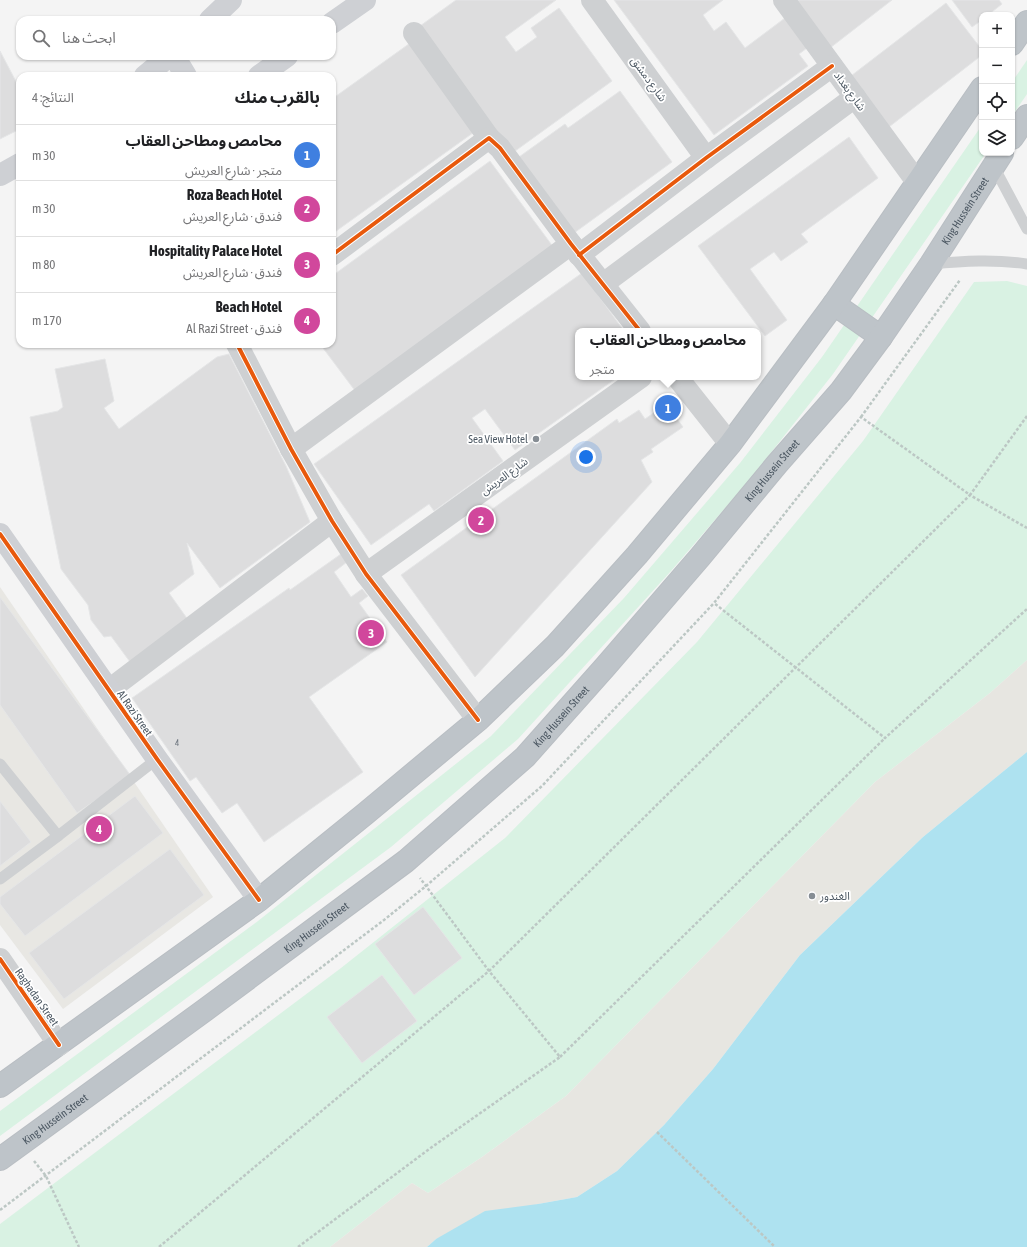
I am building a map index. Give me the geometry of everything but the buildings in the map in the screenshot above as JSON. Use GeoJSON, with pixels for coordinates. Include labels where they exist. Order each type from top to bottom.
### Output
{"type":"FeatureCollection","features":[{"type":"Feature","properties":{"kind":"highway"},"geometry":{"type":"LineString","coordinates":[[1015,40],[1027,22]]}},
{"type":"Feature","properties":{"kind":"highway"},"geometry":{"type":"LineString","coordinates":[[0,1086],[259,900],[478,720],[555,646],[638,555],[730,444],[834,304],[916,182],[979,92]]}},
{"type":"Feature","properties":{"kind":"highway"},"geometry":{"type":"LineString","coordinates":[[1015,134],[1027,116]]}},
{"type":"Feature","properties":{"kind":"highway","name":"King Hussein Street"},"geometry":{"type":"LineString","coordinates":[[0,1159],[205,1010],[406,860],[530,751],[605,667],[700,557],[777,464],[841,391],[881,337],[931,264],[998,159]]}},
{"type":"Feature","properties":{"kind":"highway"},"geometry":{"type":"LineString","coordinates":[[834,304],[881,337]]}},
{"type":"Feature","properties":{"kind":"street"},"geometry":{"type":"LineString","coordinates":[[214,16],[231,0]]}},
{"type":"Feature","properties":{"kind":"street"},"geometry":{"type":"LineString","coordinates":[[336,20],[365,0]]}},
{"type":"Feature","properties":{"kind":"street","name":"شارع دمشق"},"geometry":{"type":"LineString","coordinates":[[592,0],[706,158]]}},
{"type":"Feature","properties":{"kind":"street","name":"شارع بغداد"},"geometry":{"type":"LineString","coordinates":[[784,0],[916,182]]}},
{"type":"Feature","properties":{"kind":"street"},"geometry":{"type":"LineString","coordinates":[[414,33],[488,138],[500,148],[575,249],[638,328]]}},
{"type":"Feature","properties":{"kind":"street"},"geometry":{"type":"LineString","coordinates":[[150,72],[164,60]]}},
{"type":"Feature","properties":{"kind":"street"},"geometry":{"type":"LineString","coordinates":[[176,60],[184,72]]}},
{"type":"Feature","properties":{"kind":"street"},"geometry":{"type":"LineString","coordinates":[[265,72],[282,60]]}},
{"type":"Feature","properties":{"kind":"street"},"geometry":{"type":"LineString","coordinates":[[291,449],[706,158],[832,66]]}},
{"type":"Feature","properties":{"kind":"street"},"geometry":{"type":"LineString","coordinates":[[603,284],[855,97]]}},
{"type":"Feature","properties":{"kind":"street"},"geometry":{"type":"LineString","coordinates":[[336,253],[488,138]]}},
{"type":"Feature","properties":{"kind":"street"},"geometry":{"type":"LineString","coordinates":[[0,175],[16,166]]}},
{"type":"Feature","properties":{"kind":"street"},"geometry":{"type":"LineString","coordinates":[[239,348],[291,449],[332,521],[366,574],[478,720]]}},
{"type":"Feature","properties":{"kind":"street","name":"شارع العريش"},"geometry":{"type":"LineString","coordinates":[[366,574],[637,380]]}},
{"type":"Feature","properties":{"kind":"street"},"geometry":{"type":"LineString","coordinates":[[679,380],[730,444]]}},
{"type":"Feature","properties":{"kind":"street"},"geometry":{"type":"LineString","coordinates":[[108,690],[332,521]]}},
{"type":"Feature","properties":{"kind":"street","name":"Al Razi Street"},"geometry":{"type":"LineString","coordinates":[[0,534],[108,690],[259,900]]}},
{"type":"Feature","properties":{"kind":"street","name":"Raghadan Street"},"geometry":{"type":"LineString","coordinates":[[0,959],[59,1045]]}},
{"type":"Feature","properties":{"kind":"lane"},"geometry":{"type":"LineString","coordinates":[[998,159],[1027,229]]}},
{"type":"Feature","properties":{"kind":"lane"},"geometry":{"type":"LineString","coordinates":[[931,264],[975,260],[1027,264]]}},
{"type":"Feature","properties":{"kind":"lane"},"geometry":{"type":"LineString","coordinates":[[0,879],[157,759]]}},
{"type":"Feature","properties":{"kind":"lane"},"geometry":{"type":"LineString","coordinates":[[0,764],[58,836]]}},
{"type":"Feature","properties":{"kind":"path"},"geometry":{"type":"LineString","coordinates":[[885,738],[794,668],[714,603],[861,417],[975,260]]}},
{"type":"Feature","properties":{"kind":"path"},"geometry":{"type":"LineString","coordinates":[[159,1247],[489,971],[970,495],[1027,416]]}},
{"type":"Feature","properties":{"kind":"path"},"geometry":{"type":"LineString","coordinates":[[861,417],[970,495],[1027,528]]}},
{"type":"Feature","properties":{"kind":"path"},"geometry":{"type":"LineString","coordinates":[[298,1247],[432,1147],[560,1057],[885,738],[1027,609]]}},
{"type":"Feature","properties":{"kind":"path"},"geometry":{"type":"LineString","coordinates":[[406,860],[489,971],[560,1057]]}},
{"type":"Feature","properties":{"kind":"path"},"geometry":{"type":"LineString","coordinates":[[657,1132],[775,1247]]}},
{"type":"Feature","properties":{"kind":"path"},"geometry":{"type":"LineString","coordinates":[[22,1144],[46,1176],[79,1247]]}},
{"type":"Feature","properties":{"kind":"shaded area"},"geometry":{"type":"Polygon","coordinates":[[[0,587],[213,897],[63,1009],[0,925],[0,587]]]}},
{"type":"Feature","properties":{"kind":"green space"},"geometry":{"type":"Polygon","coordinates":[[[1027,60],[1027,94],[1015,112],[1015,84],[1015,78],[1027,60]]]}},
{"type":"Feature","properties":{"kind":"green space"},"geometry":{"type":"Polygon","coordinates":[[[979,129],[979,156],[984,156],[833,374],[751,478],[671,571],[518,739],[391,847],[0,1136],[0,1111],[258,921],[491,736],[624,598],[740,463],[822,357],[979,129]]]}},
{"type":"Feature","properties":{"kind":"green space"},"geometry":{"type":"Polygon","coordinates":[[[1007,281],[1027,286],[1027,660],[990,693],[875,782],[566,1096],[482,1157],[428,1193],[412,1183],[330,1247],[0,1247],[0,1224],[341,968],[505,838],[697,642],[863,441],[974,282],[1007,281]]]}},
{"type":"Feature","properties":{"kind":"sand","name":"الغندور"},"geometry":{"type":"Polygon","coordinates":[[[1027,660],[1027,752],[923,837],[800,955],[713,1069],[664,1125],[617,1171],[577,1197],[538,1204],[436,1239],[427,1247],[330,1247],[412,1183],[428,1193],[482,1157],[566,1096],[875,782],[990,693],[1027,660]]]}},
{"type":"Feature","properties":{"kind":"water"},"geometry":{"type":"Polygon","coordinates":[[[1027,752],[1027,1247],[427,1247],[436,1239],[485,1211],[577,1197],[617,1171],[664,1125],[713,1069],[800,955],[923,837],[1027,752]]]}},
{"type":"Feature","properties":{"kind":"cycle path"},"geometry":{"type":"LineString","coordinates":[[579,255],[706,158],[832,66]]}},
{"type":"Feature","properties":{"kind":"cycle path"},"geometry":{"type":"LineString","coordinates":[[336,252],[489,138],[500,148],[571,244],[638,328]]}},
{"type":"Feature","properties":{"kind":"cycle path"},"geometry":{"type":"LineString","coordinates":[[239,348],[291,449],[332,521],[366,574],[478,720]]}},
{"type":"Feature","properties":{"kind":"cycle path"},"geometry":{"type":"LineString","coordinates":[[0,534],[157,759],[259,900]]}},
{"type":"Feature","properties":{"kind":"cycle path"},"geometry":{"type":"LineString","coordinates":[[0,959],[59,1045]]}},
{"type":"Feature","properties":{"kind":"place","name":"محامص ومطاحن العقاب"},"geometry":{"type":"Point","coordinates":[668,408]}},
{"type":"Feature","properties":{"kind":"place","name":"Sea View Hotel"},"geometry":{"type":"Point","coordinates":[536,439]}},
{"type":"Feature","properties":{"kind":"place","name":"Roza Beach Hotel"},"geometry":{"type":"Point","coordinates":[481,520]}},
{"type":"Feature","properties":{"kind":"place","name":"Hospitality Palace Hotel"},"geometry":{"type":"Point","coordinates":[371,633]}},
{"type":"Feature","properties":{"kind":"place","name":"Beach Hotel"},"geometry":{"type":"Point","coordinates":[99,829]}},
{"type":"Feature","properties":{"kind":"place","name":"الغندور"},"geometry":{"type":"Point","coordinates":[812,896]}}]}
